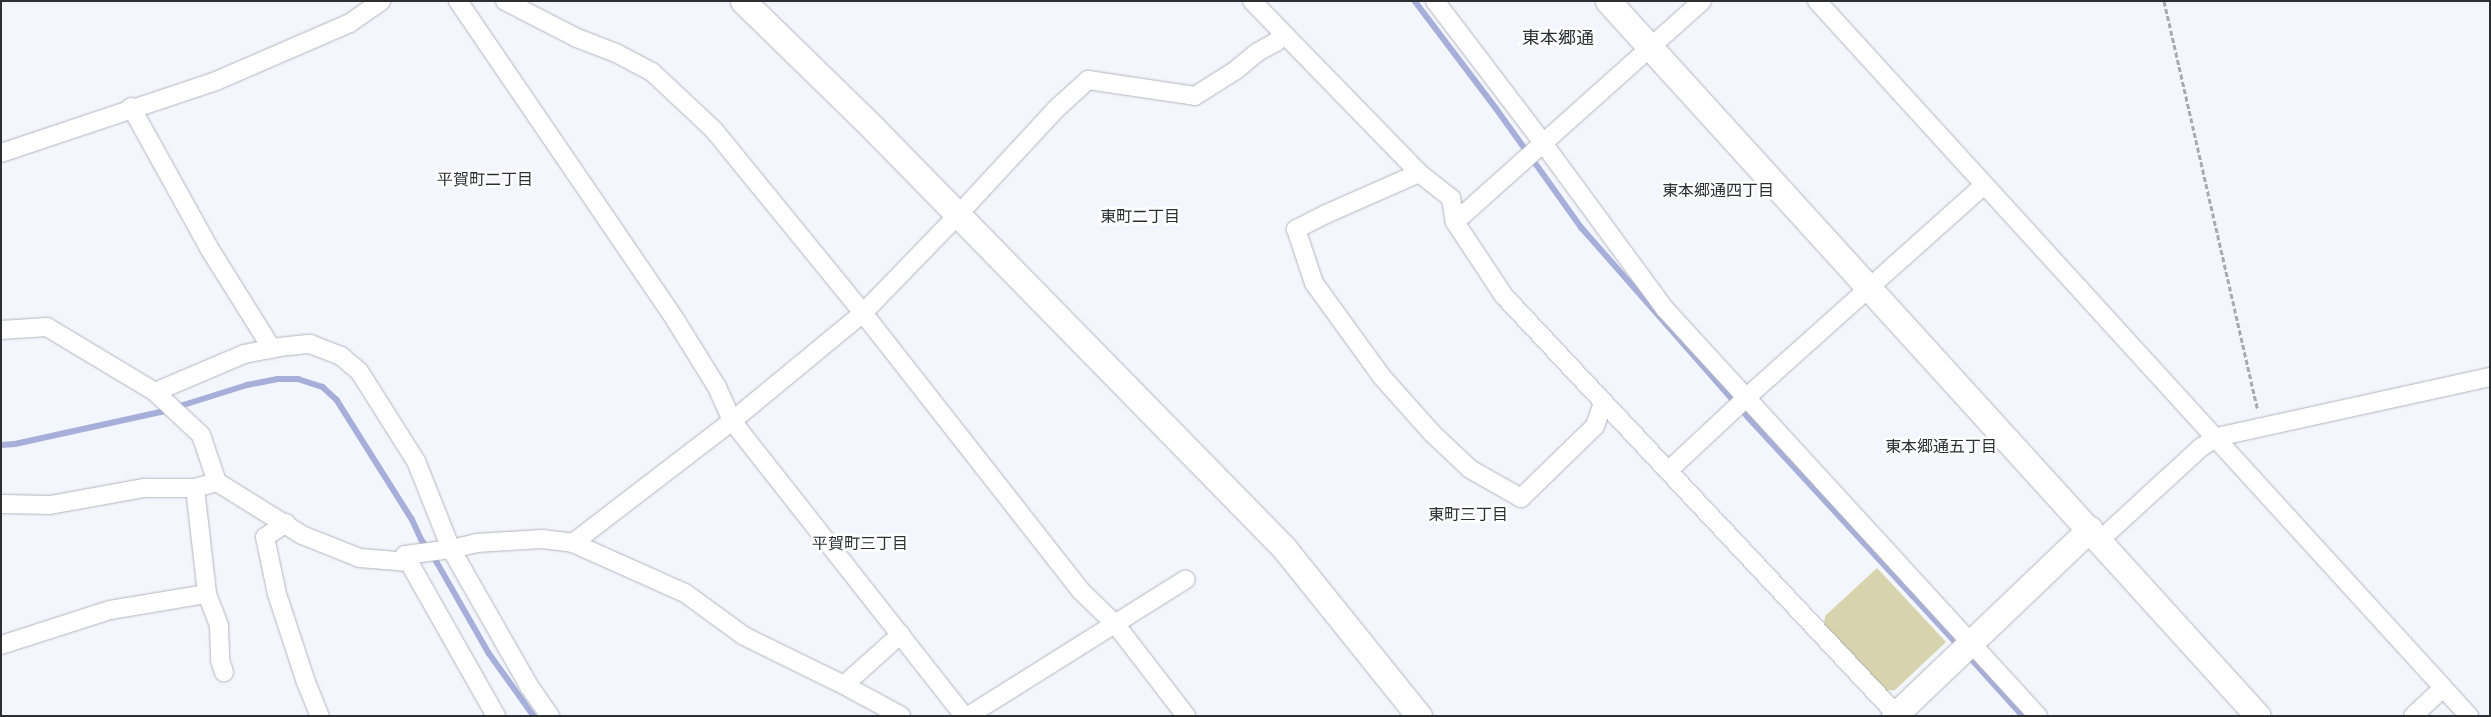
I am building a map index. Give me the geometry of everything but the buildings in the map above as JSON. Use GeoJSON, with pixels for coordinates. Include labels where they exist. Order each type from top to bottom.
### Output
{"type":"FeatureCollection","features":[{"type":"Feature","properties":{"kind":"street"},"geometry":{"type":"LineString","coordinates":[[1,153],[132,107],[216,81],[350,23],[381,1]]}},
{"type":"Feature","properties":{"kind":"street"},"geometry":{"type":"LineString","coordinates":[[458,1],[676,321],[717,387],[732,421],[964,716]]}},
{"type":"Feature","properties":{"kind":"street"},"geometry":{"type":"LineString","coordinates":[[505,1],[577,38],[616,53],[652,72],[713,129],[863,313],[1075,584],[1116,625],[1186,716]]}},
{"type":"Feature","properties":{"kind":"street"},"geometry":{"type":"LineString","coordinates":[[743,1],[874,129],[957,216],[1284,548],[1419,716]]}},
{"type":"Feature","properties":{"kind":"street"},"geometry":{"type":"LineString","coordinates":[[1252,1],[1419,173],[1451,198],[1455,222],[1504,296],[1896,715],[1972,643],[2095,535],[2200,448],[2217,437],[2490,377]]}},
{"type":"Feature","properties":{"kind":"street"},"geometry":{"type":"LineString","coordinates":[[1435,1],[1543,143],[1665,309],[1748,397],[2038,716]]}},
{"type":"Feature","properties":{"kind":"street"},"geometry":{"type":"LineString","coordinates":[[1608,1],[2258,716]]}},
{"type":"Feature","properties":{"kind":"street"},"geometry":{"type":"LineString","coordinates":[[1455,222],[1702,1]]}},
{"type":"Feature","properties":{"kind":"street"},"geometry":{"type":"LineString","coordinates":[[1817,1],[2217,437],[2469,716]]}},
{"type":"Feature","properties":{"kind":"street"},"geometry":{"type":"LineString","coordinates":[[573,543],[732,421],[863,313],[957,216],[1055,110],[1088,80],[1195,96],[1236,70],[1256,52],[1276,42],[1282,34]]}},
{"type":"Feature","properties":{"kind":"street"},"geometry":{"type":"LineString","coordinates":[[132,107],[209,248],[272,349]]}},
{"type":"Feature","properties":{"kind":"street"},"geometry":{"type":"LineString","coordinates":[[1419,173],[1326,214],[1296,230],[1314,284],[1382,377],[1433,434],[1470,469],[1521,498],[1595,426],[1603,403]]}},
{"type":"Feature","properties":{"kind":"street"},"geometry":{"type":"LineString","coordinates":[[1668,471],[1984,185]]}},
{"type":"Feature","properties":{"kind":"street"},"geometry":{"type":"LineString","coordinates":[[1,330],[47,327],[155,392],[201,435],[217,482],[286,523],[302,535],[360,558],[409,562]]}},
{"type":"Feature","properties":{"kind":"street"},"geometry":{"type":"LineString","coordinates":[[155,392],[244,354],[310,344],[341,356],[359,371],[416,461],[450,549],[529,686],[550,716]]}},
{"type":"Feature","properties":{"kind":"street"},"geometry":{"type":"LineString","coordinates":[[1,504],[50,505],[144,488],[195,488],[217,482]]}},
{"type":"Feature","properties":{"kind":"street"},"geometry":{"type":"LineString","coordinates":[[195,488],[208,594],[219,626],[220,660],[224,672]]}},
{"type":"Feature","properties":{"kind":"street"},"geometry":{"type":"LineString","coordinates":[[286,523],[265,537],[277,594],[306,682],[320,716]]}},
{"type":"Feature","properties":{"kind":"street"},"geometry":{"type":"LineString","coordinates":[[496,716],[405,555],[450,549],[476,542],[542,539],[573,543],[685,593],[744,636],[844,685],[901,716]]}},
{"type":"Feature","properties":{"kind":"street"},"geometry":{"type":"LineString","coordinates":[[968,716],[1116,625],[1186,579]]}},
{"type":"Feature","properties":{"kind":"street"},"geometry":{"type":"LineString","coordinates":[[1,645],[110,610],[208,594]]}},
{"type":"Feature","properties":{"kind":"street"},"geometry":{"type":"LineString","coordinates":[[844,685],[901,634]]}},
{"type":"Feature","properties":{"kind":"street"},"geometry":{"type":"LineString","coordinates":[[2413,716],[2443,688]]}},
{"type":"Feature","properties":{"kind":"path"},"geometry":{"type":"LineString","coordinates":[[2164,1],[2262,427]]}},
{"type":"Feature","properties":{"kind":"shaded area"},"geometry":{"type":"Polygon","coordinates":[[[1877,568],[1946,642],[1895,690],[1885,691],[1824,625],[1825,616],[1877,568]]]}},
{"type":"Feature","properties":{"kind":"waterway"},"geometry":{"type":"LineString","coordinates":[[1415,1],[1496,108],[1582,228],[1748,417],[1959,646]]}},
{"type":"Feature","properties":{"kind":"waterway"},"geometry":{"type":"LineString","coordinates":[[177,407],[247,385],[277,379],[298,379],[323,387],[337,400],[412,519],[422,540],[437,562],[489,653],[534,716]]}},
{"type":"Feature","properties":{"kind":"waterway"},"geometry":{"type":"LineString","coordinates":[[1,445],[15,444],[169,410]]}},
{"type":"Feature","properties":{"kind":"waterway"},"geometry":{"type":"LineString","coordinates":[[1967,654],[2023,716]]}},
{"type":"Feature","properties":{"kind":"district","name":"東本郷通"},"geometry":{"type":"Point","coordinates":[1558,38]}},
{"type":"Feature","properties":{"kind":"district","name":"平賀町二丁目"},"geometry":{"type":"Point","coordinates":[485,179]}},
{"type":"Feature","properties":{"kind":"district","name":"東本郷通四丁目"},"geometry":{"type":"Point","coordinates":[1718,190]}},
{"type":"Feature","properties":{"kind":"district","name":"東町二丁目"},"geometry":{"type":"Point","coordinates":[1140,216]}},
{"type":"Feature","properties":{"kind":"district","name":"東本郷通五丁目"},"geometry":{"type":"Point","coordinates":[1941,446]}},
{"type":"Feature","properties":{"kind":"district","name":"東町三丁目"},"geometry":{"type":"Point","coordinates":[1468,514]}},
{"type":"Feature","properties":{"kind":"district","name":"平賀町三丁目"},"geometry":{"type":"Point","coordinates":[860,543]}}]}
